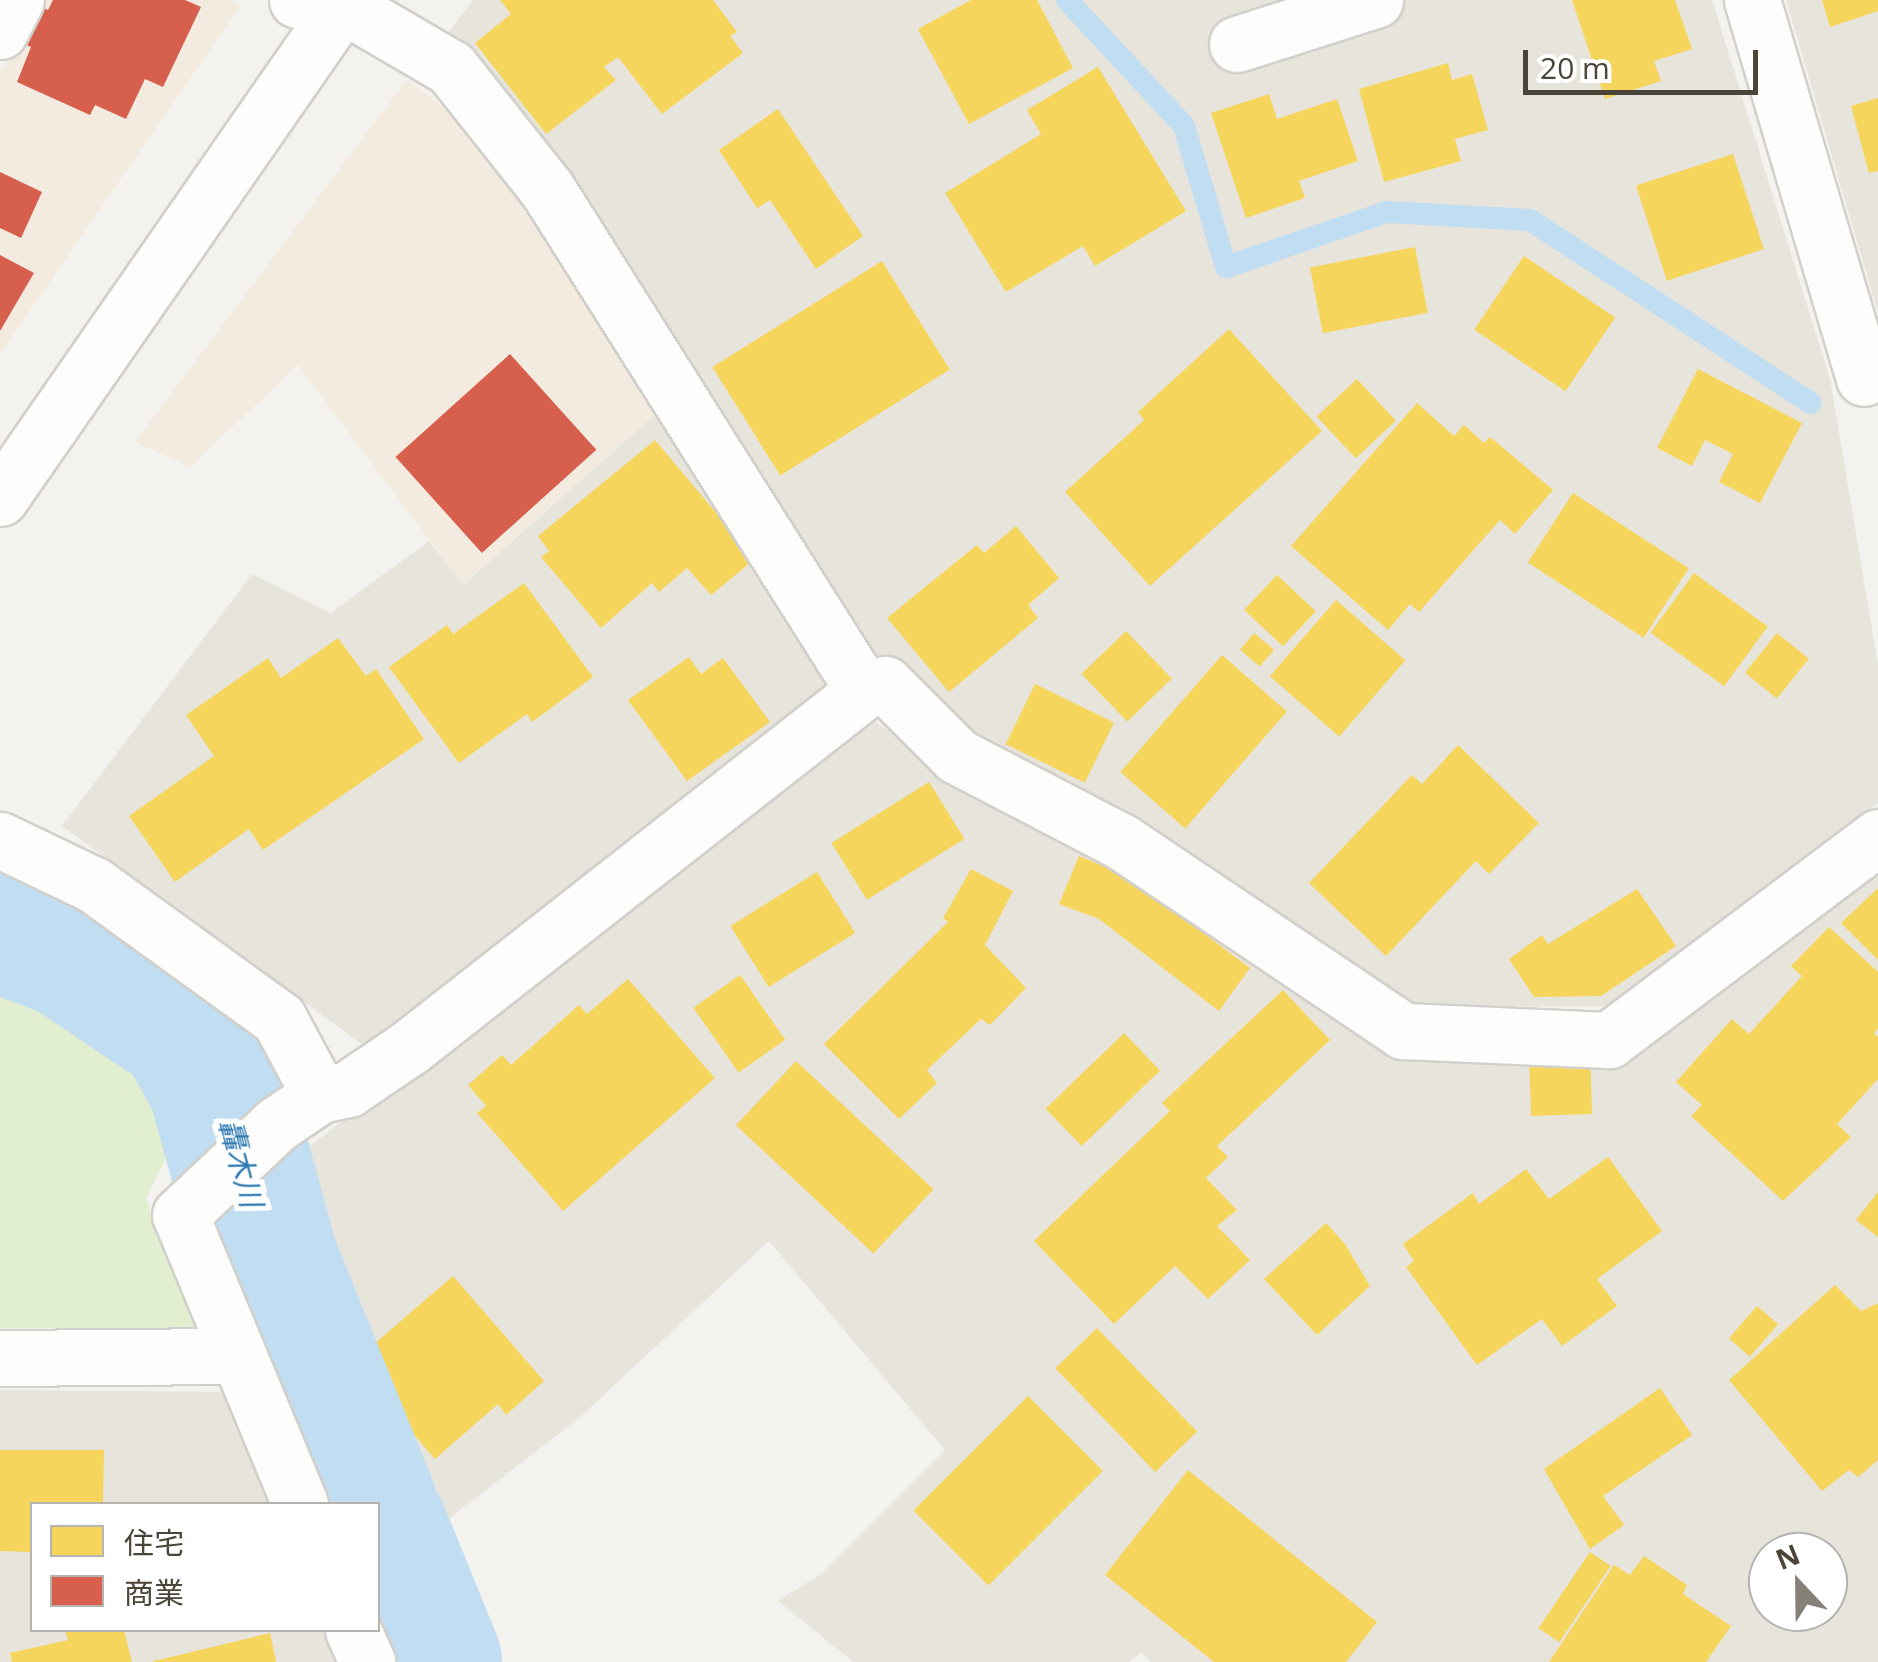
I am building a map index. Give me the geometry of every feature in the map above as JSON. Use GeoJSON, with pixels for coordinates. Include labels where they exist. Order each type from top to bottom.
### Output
{"type":"FeatureCollection","features":[{"type":"Feature","properties":{"kind":"street"},"geometry":{"type":"LineString","coordinates":[[0,31],[16,0]]}},
{"type":"Feature","properties":{"kind":"street"},"geometry":{"type":"LineString","coordinates":[[1238,44],[1375,0]]}},
{"type":"Feature","properties":{"kind":"street"},"geometry":{"type":"LineString","coordinates":[[1752,0],[1864,378]]}},
{"type":"Feature","properties":{"kind":"street"},"geometry":{"type":"LineString","coordinates":[[0,498],[329,2],[451,68],[547,188],[864,691]]}},
{"type":"Feature","properties":{"kind":"street"},"geometry":{"type":"LineString","coordinates":[[299,1502],[180,1215],[298,1110],[348,1090],[410,1048],[864,691],[884,684],[958,756],[1122,842],[1404,1031],[1609,1040],[1878,837]]}},
{"type":"Feature","properties":{"kind":"street"},"geometry":{"type":"LineString","coordinates":[[0,840],[94,885],[279,1018],[298,1110]]}},
{"type":"Feature","properties":{"kind":"street"},"geometry":{"type":"LineString","coordinates":[[0,1358],[236,1356]]}},
{"type":"Feature","properties":{"kind":"street"},"geometry":{"type":"LineString","coordinates":[[354,1632],[367,1662]]}},
{"type":"Feature","properties":{"kind":"shaded area"},"geometry":{"type":"Polygon","coordinates":[[[37,0],[229,0],[241,5],[0,354],[0,73],[37,0]]]}},
{"type":"Feature","properties":{"kind":"shaded area"},"geometry":{"type":"Polygon","coordinates":[[[473,0],[1712,0],[1830,379],[1878,665],[1878,803],[1617,1006],[1404,1007],[962,737],[845,627],[447,34],[473,0]]]}},
{"type":"Feature","properties":{"kind":"shaded area"},"geometry":{"type":"Polygon","coordinates":[[[1786,0],[1878,0],[1878,313],[1786,0]]]}},
{"type":"Feature","properties":{"kind":"shaded area"},"geometry":{"type":"Polygon","coordinates":[[[407,79],[495,148],[668,403],[463,585],[298,365],[190,467],[135,442],[407,79]]]}},
{"type":"Feature","properties":{"kind":"shaded area"},"geometry":{"type":"Polygon","coordinates":[[[668,403],[835,697],[423,1011],[363,1045],[62,826],[252,574],[331,613],[429,541],[463,585],[668,403]]]}},
{"type":"Feature","properties":{"kind":"shaded area"},"geometry":{"type":"Polygon","coordinates":[[[867,715],[979,802],[1123,861],[1388,1045],[1636,1048],[1878,874],[1878,1662],[1151,1662],[1141,1653],[1129,1662],[853,1662],[778,1601],[821,1574],[945,1450],[769,1241],[578,1419],[416,1544],[270,1177],[867,715]]]}},
{"type":"Feature","properties":{"kind":"shaded area"},"geometry":{"type":"Polygon","coordinates":[[[0,1390],[230,1392],[279,1502],[30,1502],[30,1632],[336,1632],[349,1662],[0,1662],[0,1390]]]}},
{"type":"Feature","properties":{"kind":"green space"},"geometry":{"type":"Polygon","coordinates":[[[0,965],[40,976],[186,1117],[146,1199],[195,1328],[0,1328],[0,965]]]}},
{"type":"Feature","properties":{"kind":"building: 住宅"},"geometry":{"type":"Polygon","coordinates":[[[500,0],[713,0],[737,32],[730,36],[743,53],[662,114],[618,57],[604,67],[616,80],[546,134],[475,43],[511,14],[500,0]]]}},
{"type":"Feature","properties":{"kind":"building: 住宅"},"geometry":{"type":"Polygon","coordinates":[[[971,0],[1037,0],[1073,68],[969,124],[918,29],[971,0]]]}},
{"type":"Feature","properties":{"kind":"building: 住宅"},"geometry":{"type":"Polygon","coordinates":[[[1572,0],[1675,0],[1692,49],[1654,61],[1661,81],[1605,99],[1572,0]]]}},
{"type":"Feature","properties":{"kind":"building: 住宅"},"geometry":{"type":"Polygon","coordinates":[[[1822,0],[1878,0],[1878,11],[1830,27],[1822,0]]]}},
{"type":"Feature","properties":{"kind":"building: 住宅"},"geometry":{"type":"Polygon","coordinates":[[[1448,63],[1452,80],[1472,74],[1488,130],[1455,139],[1461,161],[1384,182],[1359,89],[1448,63]]]}},
{"type":"Feature","properties":{"kind":"building: 住宅"},"geometry":{"type":"Polygon","coordinates":[[[1098,67],[1186,211],[1095,266],[1083,246],[1006,292],[945,193],[1041,134],[1027,110],[1098,67]]]}},
{"type":"Feature","properties":{"kind":"building: 住宅"},"geometry":{"type":"Polygon","coordinates":[[[1269,94],[1277,119],[1337,99],[1358,161],[1299,181],[1305,198],[1246,218],[1211,113],[1269,94]]]}},
{"type":"Feature","properties":{"kind":"building: 住宅"},"geometry":{"type":"Polygon","coordinates":[[[1878,98],[1878,171],[1869,173],[1851,106],[1878,98]]]}},
{"type":"Feature","properties":{"kind":"building: 住宅"},"geometry":{"type":"Polygon","coordinates":[[[778,109],[863,236],[816,269],[770,200],[757,208],[719,150],[778,109]]]}},
{"type":"Feature","properties":{"kind":"building: 住宅"},"geometry":{"type":"Polygon","coordinates":[[[1733,154],[1764,249],[1667,281],[1636,186],[1733,154]]]}},
{"type":"Feature","properties":{"kind":"building: 住宅"},"geometry":{"type":"Polygon","coordinates":[[[1415,247],[1428,313],[1323,333],[1310,267],[1415,247]]]}},
{"type":"Feature","properties":{"kind":"building: 住宅"},"geometry":{"type":"Polygon","coordinates":[[[1524,256],[1615,318],[1565,391],[1474,330],[1524,256]]]}},
{"type":"Feature","properties":{"kind":"building: 住宅"},"geometry":{"type":"Polygon","coordinates":[[[882,261],[950,370],[780,476],[712,367],[882,261]]]}},
{"type":"Feature","properties":{"kind":"building: 住宅"},"geometry":{"type":"Polygon","coordinates":[[[1229,329],[1322,431],[1150,586],[1065,492],[1144,420],[1138,412],[1229,329]]]}},
{"type":"Feature","properties":{"kind":"building: 住宅"},"geometry":{"type":"Polygon","coordinates":[[[1698,369],[1802,423],[1760,503],[1719,482],[1733,454],[1705,440],[1692,466],[1657,448],[1698,369]]]}},
{"type":"Feature","properties":{"kind":"building: 住宅"},"geometry":{"type":"Polygon","coordinates":[[[1357,379],[1396,421],[1356,458],[1317,417],[1357,379]]]}},
{"type":"Feature","properties":{"kind":"building: 住宅"},"geometry":{"type":"Polygon","coordinates":[[[1417,403],[1454,436],[1464,425],[1484,443],[1490,437],[1553,490],[1515,534],[1500,520],[1419,612],[1410,604],[1388,630],[1291,546],[1417,403]]]}},
{"type":"Feature","properties":{"kind":"building: 住宅"},"geometry":{"type":"Polygon","coordinates":[[[655,440],[755,559],[711,595],[687,568],[659,592],[652,583],[601,628],[541,557],[549,551],[538,536],[655,440]]]}},
{"type":"Feature","properties":{"kind":"building: 住宅"},"geometry":{"type":"Polygon","coordinates":[[[1573,493],[1689,568],[1644,638],[1528,563],[1573,493]]]}},
{"type":"Feature","properties":{"kind":"building: 住宅"},"geometry":{"type":"Polygon","coordinates":[[[1016,526],[1059,578],[1028,605],[1038,618],[949,692],[887,618],[977,545],[984,553],[1016,526]]]}},
{"type":"Feature","properties":{"kind":"building: 住宅"},"geometry":{"type":"Polygon","coordinates":[[[1694,573],[1768,626],[1724,686],[1651,633],[1694,573]]]}},
{"type":"Feature","properties":{"kind":"building: 住宅"},"geometry":{"type":"Polygon","coordinates":[[[1277,575],[1316,611],[1283,646],[1244,610],[1277,575]]]}},
{"type":"Feature","properties":{"kind":"building: 住宅"},"geometry":{"type":"Polygon","coordinates":[[[524,583],[593,677],[532,722],[527,714],[459,763],[389,667],[447,625],[453,634],[524,583]]]}},
{"type":"Feature","properties":{"kind":"building: 住宅"},"geometry":{"type":"Polygon","coordinates":[[[1336,600],[1405,660],[1339,737],[1270,676],[1336,600]]]}},
{"type":"Feature","properties":{"kind":"building: 住宅"},"geometry":{"type":"Polygon","coordinates":[[[1126,631],[1172,678],[1127,722],[1081,674],[1126,631]]]}},
{"type":"Feature","properties":{"kind":"building: 住宅"},"geometry":{"type":"Polygon","coordinates":[[[1254,633],[1274,650],[1260,667],[1240,650],[1254,633]]]}},
{"type":"Feature","properties":{"kind":"building: 住宅"},"geometry":{"type":"Polygon","coordinates":[[[1777,633],[1809,659],[1777,698],[1745,673],[1777,633]]]}},
{"type":"Feature","properties":{"kind":"building: 住宅"},"geometry":{"type":"Polygon","coordinates":[[[338,638],[366,676],[376,669],[424,739],[263,850],[249,829],[175,882],[129,816],[214,756],[186,715],[268,658],[281,678],[338,638]]]}},
{"type":"Feature","properties":{"kind":"building: 住宅"},"geometry":{"type":"Polygon","coordinates":[[[1222,655],[1287,711],[1185,828],[1120,772],[1222,655]]]}},
{"type":"Feature","properties":{"kind":"building: 住宅"},"geometry":{"type":"Polygon","coordinates":[[[689,657],[701,674],[723,658],[770,722],[687,781],[628,700],[689,657]]]}},
{"type":"Feature","properties":{"kind":"building: 住宅"},"geometry":{"type":"Polygon","coordinates":[[[1035,684],[1114,723],[1085,783],[1006,744],[1035,684]]]}},
{"type":"Feature","properties":{"kind":"building: 住宅"},"geometry":{"type":"Polygon","coordinates":[[[1458,745],[1539,823],[1489,874],[1476,861],[1386,956],[1309,883],[1412,775],[1422,784],[1458,745]]]}},
{"type":"Feature","properties":{"kind":"building: 住宅"},"geometry":{"type":"Polygon","coordinates":[[[929,782],[965,839],[867,900],[831,843],[929,782]]]}},
{"type":"Feature","properties":{"kind":"building: 住宅"},"geometry":{"type":"Polygon","coordinates":[[[1079,856],[1127,876],[1250,968],[1219,1011],[1099,919],[1059,904],[1079,856]]]}},
{"type":"Feature","properties":{"kind":"building: 住宅"},"geometry":{"type":"Polygon","coordinates":[[[971,869],[1013,891],[985,945],[1026,988],[990,1025],[981,1019],[927,1070],[937,1083],[899,1119],[824,1044],[948,922],[943,918],[971,869]]]}},
{"type":"Feature","properties":{"kind":"building: 住宅"},"geometry":{"type":"Polygon","coordinates":[[[817,872],[855,933],[769,987],[730,926],[817,872]]]}},
{"type":"Feature","properties":{"kind":"building: 住宅"},"geometry":{"type":"Polygon","coordinates":[[[1878,888],[1878,960],[1841,923],[1878,888]]]}},
{"type":"Feature","properties":{"kind":"building: 住宅"},"geometry":{"type":"Polygon","coordinates":[[[1637,889],[1676,946],[1601,996],[1534,997],[1509,959],[1542,935],[1548,944],[1637,889]]]}},
{"type":"Feature","properties":{"kind":"building: 住宅"},"geometry":{"type":"Polygon","coordinates":[[[1829,927],[1878,972],[1878,1028],[1874,1033],[1878,1037],[1878,1079],[1837,1124],[1851,1137],[1783,1201],[1691,1116],[1702,1105],[1676,1082],[1732,1019],[1749,1034],[1802,976],[1791,966],[1829,927]]]}},
{"type":"Feature","properties":{"kind":"building: 住宅"},"geometry":{"type":"Polygon","coordinates":[[[740,975],[785,1040],[739,1072],[693,1008],[740,975]]]}},
{"type":"Feature","properties":{"kind":"building: 住宅"},"geometry":{"type":"Polygon","coordinates":[[[628,979],[715,1078],[563,1211],[477,1113],[486,1106],[468,1085],[502,1055],[511,1065],[579,1005],[587,1014],[628,979]]]}},
{"type":"Feature","properties":{"kind":"building: 住宅"},"geometry":{"type":"Polygon","coordinates":[[[1283,990],[1330,1040],[1217,1146],[1228,1157],[1206,1178],[1237,1210],[1217,1226],[1250,1260],[1208,1299],[1175,1266],[1114,1324],[1034,1241],[1170,1111],[1162,1103],[1283,990]]]}},
{"type":"Feature","properties":{"kind":"building: 住宅"},"geometry":{"type":"Polygon","coordinates":[[[1124,1033],[1160,1070],[1082,1146],[1046,1109],[1124,1033]]]}},
{"type":"Feature","properties":{"kind":"building: 住宅"},"geometry":{"type":"Polygon","coordinates":[[[1590,1054],[1592,1114],[1531,1116],[1529,1056],[1590,1054]]]}},
{"type":"Feature","properties":{"kind":"building: 住宅"},"geometry":{"type":"Polygon","coordinates":[[[796,1061],[933,1189],[873,1254],[736,1125],[796,1061]]]}},
{"type":"Feature","properties":{"kind":"building: 住宅"},"geometry":{"type":"Polygon","coordinates":[[[1608,1157],[1662,1231],[1597,1279],[1617,1306],[1562,1346],[1542,1319],[1477,1365],[1406,1267],[1414,1261],[1403,1244],[1473,1193],[1479,1204],[1526,1169],[1549,1199],[1608,1157]]]}},
{"type":"Feature","properties":{"kind":"building: 住宅"},"geometry":{"type":"Polygon","coordinates":[[[1878,1192],[1878,1237],[1856,1220],[1878,1192]]]}},
{"type":"Feature","properties":{"kind":"building: 住宅"},"geometry":{"type":"Polygon","coordinates":[[[1326,1223],[1345,1244],[1370,1286],[1317,1335],[1264,1279],[1326,1223]]]}},
{"type":"Feature","properties":{"kind":"building: 住宅"},"geometry":{"type":"Polygon","coordinates":[[[453,1276],[544,1381],[506,1415],[498,1404],[435,1459],[352,1363],[453,1276]]]}},
{"type":"Feature","properties":{"kind":"building: 住宅"},"geometry":{"type":"Polygon","coordinates":[[[1835,1285],[1861,1311],[1878,1303],[1878,1460],[1858,1477],[1849,1470],[1822,1491],[1729,1380],[1835,1285]]]}},
{"type":"Feature","properties":{"kind":"building: 住宅"},"geometry":{"type":"Polygon","coordinates":[[[1757,1306],[1778,1324],[1750,1357],[1729,1338],[1757,1306]]]}},
{"type":"Feature","properties":{"kind":"building: 住宅"},"geometry":{"type":"Polygon","coordinates":[[[1097,1328],[1197,1432],[1155,1472],[1055,1368],[1097,1328]]]}},
{"type":"Feature","properties":{"kind":"building: 住宅"},"geometry":{"type":"Polygon","coordinates":[[[1660,1388],[1692,1435],[1603,1496],[1624,1525],[1590,1549],[1544,1469],[1660,1388]]]}},
{"type":"Feature","properties":{"kind":"building: 住宅"},"geometry":{"type":"Polygon","coordinates":[[[1028,1396],[1103,1471],[988,1586],[913,1511],[1028,1396]]]}},
{"type":"Feature","properties":{"kind":"building: 住宅"},"geometry":{"type":"Polygon","coordinates":[[[0,1450],[104,1450],[103,1502],[30,1502],[30,1552],[0,1551],[0,1450]]]}},
{"type":"Feature","properties":{"kind":"building: 住宅"},"geometry":{"type":"Polygon","coordinates":[[[1188,1470],[1377,1622],[1346,1662],[1214,1662],[1105,1575],[1188,1470]]]}},
{"type":"Feature","properties":{"kind":"building: 住宅"},"geometry":{"type":"Polygon","coordinates":[[[1590,1552],[1611,1566],[1559,1642],[1539,1628],[1590,1552]]]}},
{"type":"Feature","properties":{"kind":"building: 住宅"},"geometry":{"type":"Polygon","coordinates":[[[1644,1556],[1687,1585],[1683,1594],[1731,1626],[1706,1662],[1549,1662],[1614,1565],[1630,1575],[1644,1556]]]}},
{"type":"Feature","properties":{"kind":"building: 住宅"},"geometry":{"type":"Polygon","coordinates":[[[66,1632],[124,1632],[132,1662],[12,1662],[10,1653],[68,1640],[66,1632]]]}},
{"type":"Feature","properties":{"kind":"building: 住宅"},"geometry":{"type":"Polygon","coordinates":[[[270,1633],[276,1662],[154,1662],[154,1661],[270,1633]]]}},
{"type":"Feature","properties":{"kind":"building: 商業"},"geometry":{"type":"Polygon","coordinates":[[[53,0],[185,0],[201,7],[163,87],[145,79],[126,119],[95,105],[90,115],[17,82],[31,47],[22,43],[38,5],[48,10],[53,0]]]}},
{"type":"Feature","properties":{"kind":"building: 商業"},"geometry":{"type":"Polygon","coordinates":[[[0,172],[42,192],[21,238],[0,228],[0,172]]]}},
{"type":"Feature","properties":{"kind":"building: 商業"},"geometry":{"type":"Polygon","coordinates":[[[0,255],[34,273],[0,331],[0,255]]]}},
{"type":"Feature","properties":{"kind":"building: 商業"},"geometry":{"type":"Polygon","coordinates":[[[510,354],[596,450],[482,553],[396,457],[510,354]]]}},
{"type":"Feature","properties":{"kind":"waterway"},"geometry":{"type":"LineString","coordinates":[[1067,0],[1184,126],[1226,267],[1387,212],[1530,220],[1811,403]]}},
{"type":"Feature","properties":{"kind":"waterway","name":"轟木川"},"geometry":{"type":"LineString","coordinates":[[0,921],[71,948],[187,1026],[219,1084],[268,1263],[365,1502]]}},
{"type":"Feature","properties":{"kind":"waterway","name":"轟木川"},"geometry":{"type":"LineString","coordinates":[[380,1537],[431,1662]]}}]}
